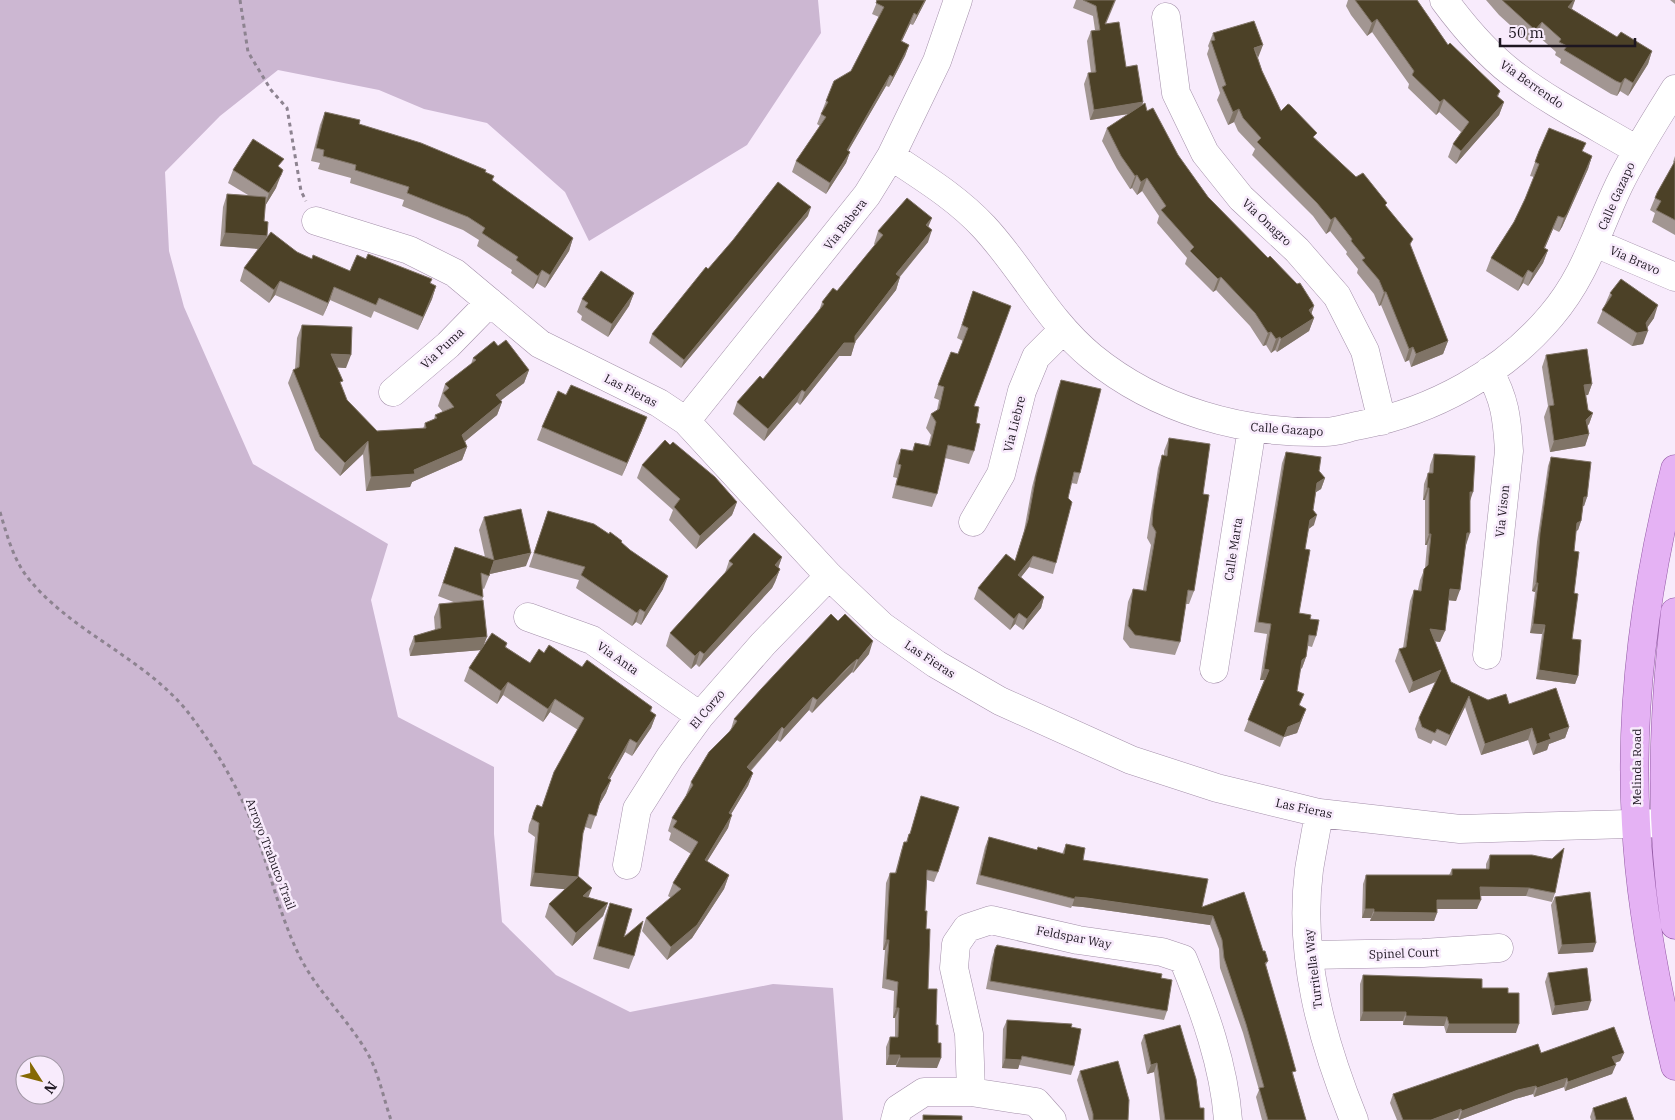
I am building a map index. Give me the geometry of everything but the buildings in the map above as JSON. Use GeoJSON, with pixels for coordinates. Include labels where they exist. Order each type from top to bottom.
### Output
{"type":"FeatureCollection","features":[{"type":"Feature","properties":{"kind":"main road","name":"Melinda Road"},"geometry":{"type":"LineString","coordinates":[[1675,469],[1651,576],[1640,665],[1636,738],[1636,823],[1647,922],[1664,1020],[1675,1066]]}},
{"type":"Feature","properties":{"kind":"main road"},"geometry":{"type":"LineString","coordinates":[[1675,612],[1664,745],[1664,823],[1675,924]]}},
{"type":"Feature","properties":{"kind":"street","name":"Via Babera"},"geometry":{"type":"LineString","coordinates":[[686,420],[836,236],[867,195],[891,156],[937,61],[958,0]]}},
{"type":"Feature","properties":{"kind":"street","name":"Via Berrendo"},"geometry":{"type":"LineString","coordinates":[[1444,0],[1468,32],[1512,73],[1563,107],[1637,150]]}},
{"type":"Feature","properties":{"kind":"street","name":"Via Onagro"},"geometry":{"type":"LineString","coordinates":[[1166,17],[1176,93],[1205,153],[1241,198],[1297,250],[1337,296],[1365,351],[1382,421]]}},
{"type":"Feature","properties":{"kind":"street","name":"Calle Gazapo"},"geometry":{"type":"LineString","coordinates":[[891,156],[944,191],[984,227],[1019,269],[1041,304],[1063,330],[1093,358],[1131,383],[1189,412],[1252,428],[1326,432],[1382,421],[1417,410],[1450,396],[1522,345],[1550,317],[1578,279],[1596,243],[1617,188],[1637,150],[1675,89]]}},
{"type":"Feature","properties":{"kind":"street","name":"Las Fieras"},"geometry":{"type":"LineString","coordinates":[[316,221],[409,250],[455,273],[540,344],[659,403],[686,420],[829,576],[882,626],[936,664],[1000,701],[1131,760],[1217,788],[1319,813],[1460,829],[1664,823]]}},
{"type":"Feature","properties":{"kind":"street","name":"Via Bravo"},"geometry":{"type":"LineString","coordinates":[[1596,243],[1675,278]]}},
{"type":"Feature","properties":{"kind":"street","name":"Via Puma"},"geometry":{"type":"LineString","coordinates":[[393,392],[448,345],[490,302]]}},
{"type":"Feature","properties":{"kind":"street","name":"Via Liebre"},"geometry":{"type":"LineString","coordinates":[[973,522],[1001,474],[1022,391],[1036,357],[1063,330]]}},
{"type":"Feature","properties":{"kind":"street","name":"Via Vison"},"geometry":{"type":"LineString","coordinates":[[1487,655],[1509,451],[1508,426],[1502,393],[1489,370]]}},
{"type":"Feature","properties":{"kind":"street","name":"Calle Marta"},"geometry":{"type":"LineString","coordinates":[[1214,669],[1252,428]]}},
{"type":"Feature","properties":{"kind":"street","name":"El Corzo"},"geometry":{"type":"LineString","coordinates":[[626,865],[637,809],[670,757],[700,716],[763,644],[829,576]]}},
{"type":"Feature","properties":{"kind":"street","name":"Via Anta"},"geometry":{"type":"LineString","coordinates":[[528,617],[592,640],[700,716]]}},
{"type":"Feature","properties":{"kind":"street","name":"Turritella Way"},"geometry":{"type":"LineString","coordinates":[[1319,813],[1309,871],[1309,955],[1316,1002],[1326,1044],[1354,1120]]}},
{"type":"Feature","properties":{"kind":"street","name":"Feldspar Way"},"geometry":{"type":"LineString","coordinates":[[971,1092],[969,1034],[954,968],[956,944],[967,928],[990,920],[1078,940],[1162,952],[1183,959],[1199,999],[1217,1059],[1228,1120]]}},
{"type":"Feature","properties":{"kind":"street","name":"Spinel Court"},"geometry":{"type":"LineString","coordinates":[[1309,955],[1423,953],[1499,948]]}},
{"type":"Feature","properties":{"kind":"street"},"geometry":{"type":"LineString","coordinates":[[895,1120],[898,1109],[924,1092],[971,1092],[1036,1102],[1052,1120]]}},
{"type":"Feature","properties":{"kind":"path"},"geometry":{"type":"LineString","coordinates":[[240,0],[248,52],[271,90],[286,108],[301,191],[316,221]]}},
{"type":"Feature","properties":{"kind":"path","name":"Arroyo Trabuco Trail"},"geometry":{"type":"LineString","coordinates":[[0,512],[12,551],[27,577],[47,599],[150,676],[185,709],[206,737],[230,778],[250,818],[298,952],[313,979],[366,1050],[390,1120]]}},
{"type":"Feature","properties":{"kind":"shaded area"},"geometry":{"type":"Polygon","coordinates":[[[0,0],[818,0],[821,33],[747,145],[589,241],[565,192],[487,123],[424,109],[379,90],[278,70],[220,116],[165,172],[169,251],[184,307],[253,464],[388,544],[371,600],[398,717],[494,767],[494,834],[502,922],[556,975],[630,1012],[773,984],[833,988],[843,1120],[0,1120],[0,0]]]}}]}
